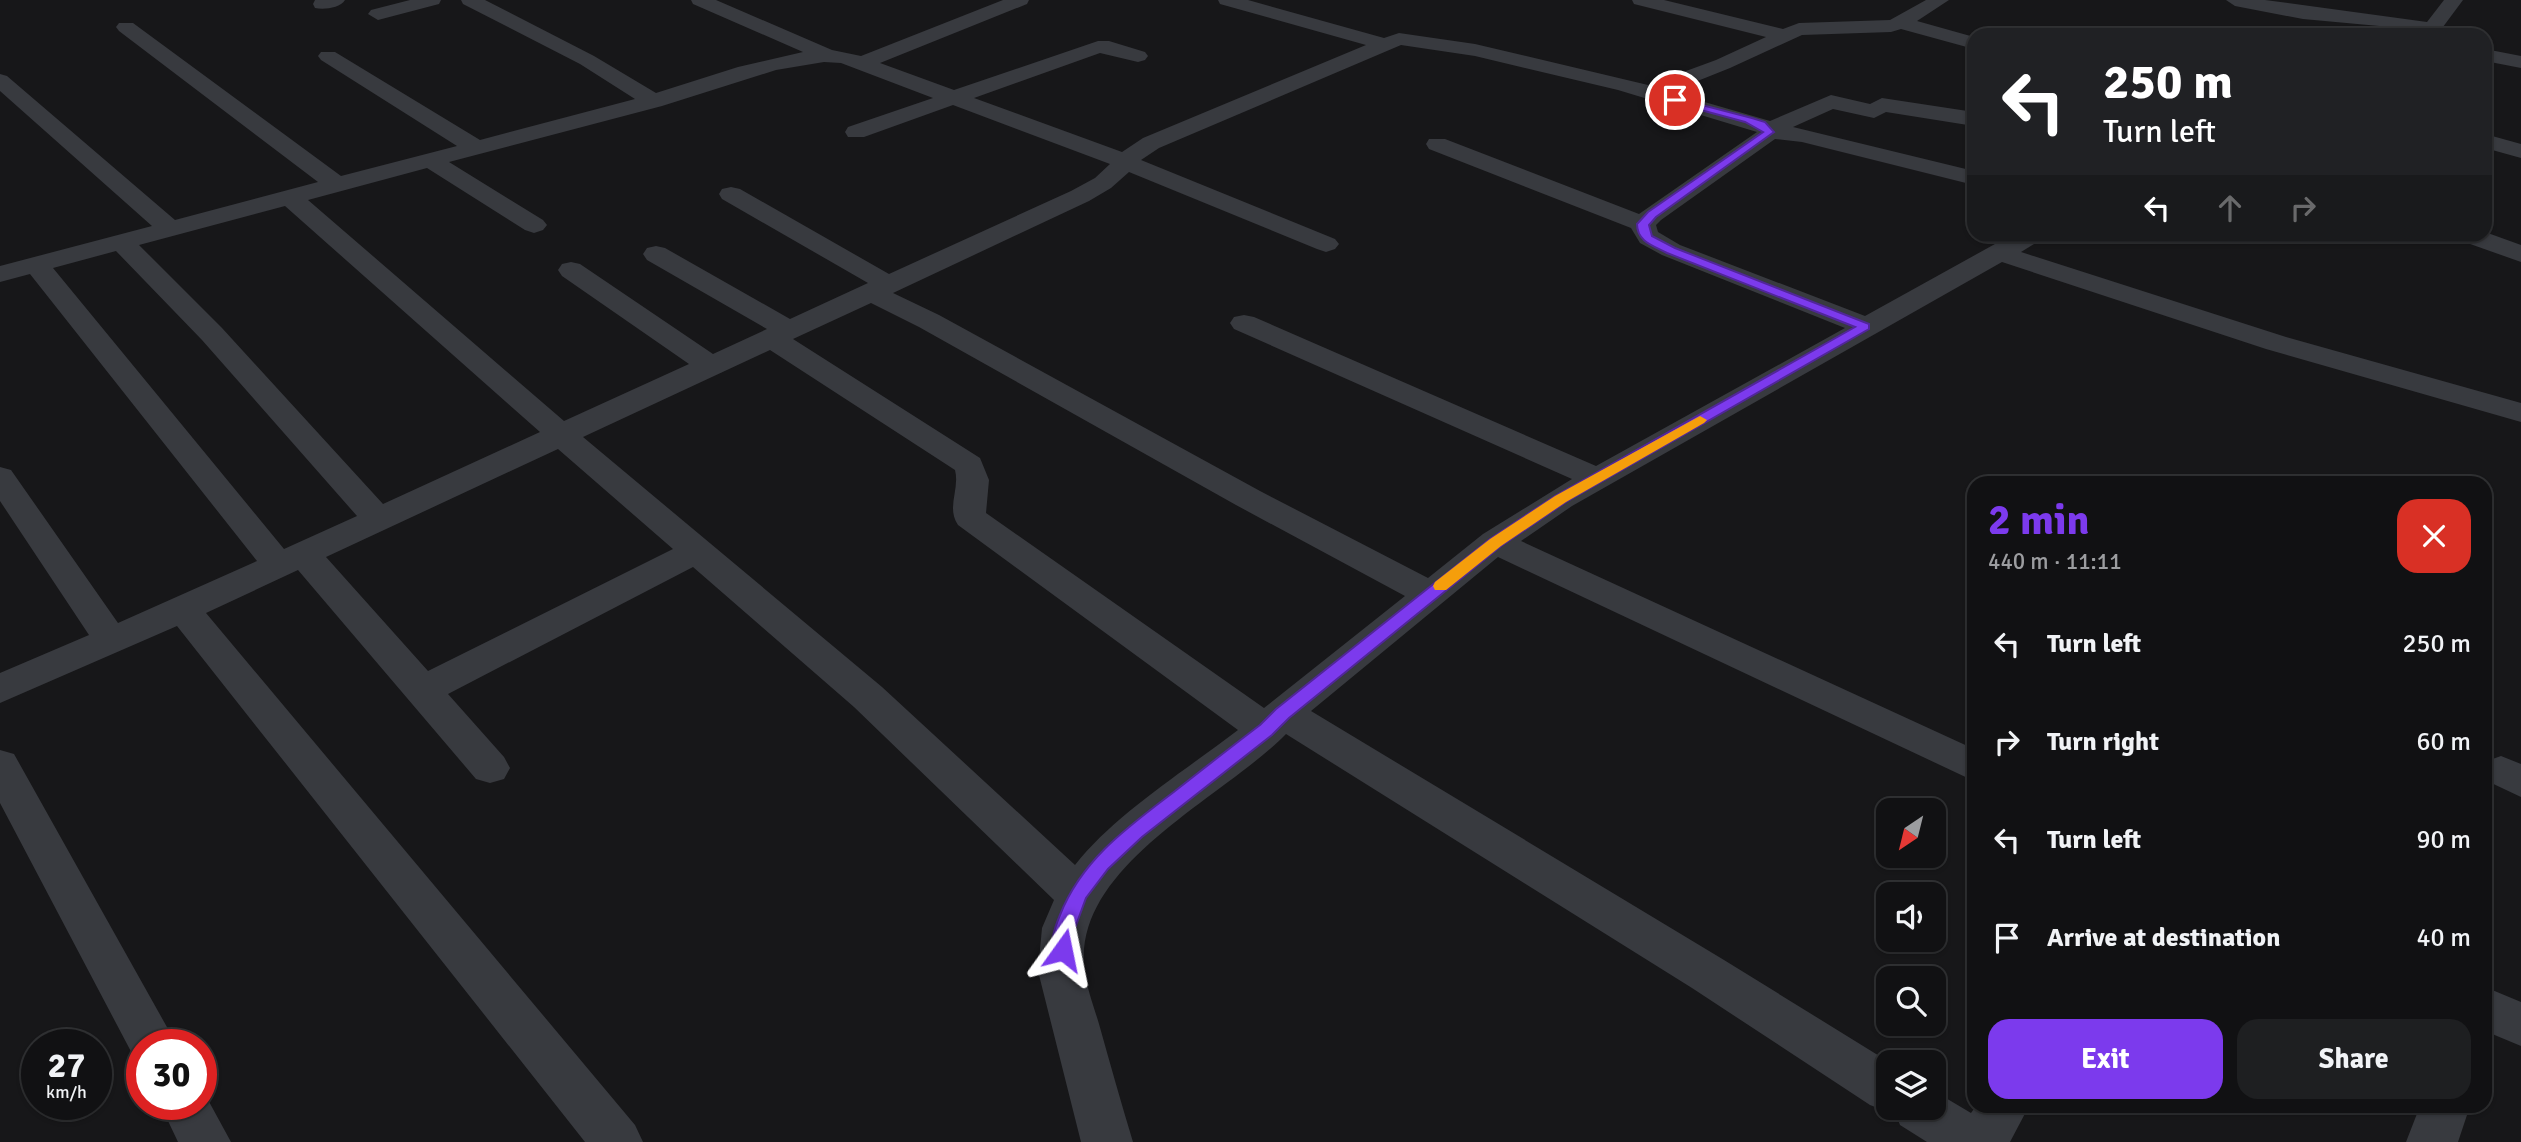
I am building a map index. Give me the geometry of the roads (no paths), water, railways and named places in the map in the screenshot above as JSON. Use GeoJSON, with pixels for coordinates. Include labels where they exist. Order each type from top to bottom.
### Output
{"type":"FeatureCollection","features":[{"type":"Feature","properties":{"kind":"street"},"geometry":{"type":"LineString","coordinates":[[378,14],[432,0]]}},
{"type":"Feature","properties":{"kind":"street"},"geometry":{"type":"LineString","coordinates":[[470,0],[587,60],[654,101]]}},
{"type":"Feature","properties":{"kind":"street"},"geometry":{"type":"LineString","coordinates":[[700,0],[824,54],[862,63],[1126,162],[1326,244]]}},
{"type":"Feature","properties":{"kind":"street"},"geometry":{"type":"LineString","coordinates":[[862,63],[1020,0]]}},
{"type":"Feature","properties":{"kind":"street"},"geometry":{"type":"LineString","coordinates":[[1227,0],[1383,44]]}},
{"type":"Feature","properties":{"kind":"street"},"geometry":{"type":"LineString","coordinates":[[1641,0],[1782,35]]}},
{"type":"Feature","properties":{"kind":"street"},"geometry":{"type":"LineString","coordinates":[[1649,92],[1723,64],[1798,29],[1817,26],[1878,27],[1901,23],[1940,0]]}},
{"type":"Feature","properties":{"kind":"street"},"geometry":{"type":"LineString","coordinates":[[2235,0],[2320,16],[2364,28]]}},
{"type":"Feature","properties":{"kind":"street"},"geometry":{"type":"LineString","coordinates":[[2432,28],[2454,0]]}},
{"type":"Feature","properties":{"kind":"street"},"geometry":{"type":"LineString","coordinates":[[2320,16],[2390,20],[2416,28]]}},
{"type":"Feature","properties":{"kind":"street"},"geometry":{"type":"LineString","coordinates":[[1901,23],[1967,41]]}},
{"type":"Feature","properties":{"kind":"street"},"geometry":{"type":"LineString","coordinates":[[126,27],[337,185]]}},
{"type":"Feature","properties":{"kind":"street"},"geometry":{"type":"LineString","coordinates":[[0,689],[183,609],[1080,196],[1103,183],[1151,143],[1308,79],[1383,44],[1408,39],[1475,50],[1649,92],[1749,120],[1769,131],[1802,135],[1967,176]]}},
{"type":"Feature","properties":{"kind":"street"},"geometry":{"type":"LineString","coordinates":[[856,132],[1098,47],[1109,47],[1138,56]]}},
{"type":"Feature","properties":{"kind":"street"},"geometry":{"type":"LineString","coordinates":[[18,269],[824,54]]}},
{"type":"Feature","properties":{"kind":"street"},"geometry":{"type":"LineString","coordinates":[[328,56],[477,148]]}},
{"type":"Feature","properties":{"kind":"street"},"geometry":{"type":"LineString","coordinates":[[2492,56],[2521,62]]}},
{"type":"Feature","properties":{"kind":"street"},"geometry":{"type":"LineString","coordinates":[[0,80],[171,229]]}},
{"type":"Feature","properties":{"kind":"street"},"geometry":{"type":"LineString","coordinates":[[1865,326],[1671,250],[1648,238],[1643,231],[1643,224],[1769,131],[1831,102],[1874,111],[1882,105],[1967,118]]}},
{"type":"Feature","properties":{"kind":"street"},"geometry":{"type":"LineString","coordinates":[[2492,143],[2521,150]]}},
{"type":"Feature","properties":{"kind":"street"},"geometry":{"type":"LineString","coordinates":[[1437,144],[1643,224]]}},
{"type":"Feature","properties":{"kind":"street"},"geometry":{"type":"LineString","coordinates":[[430,160],[534,225]]}},
{"type":"Feature","properties":{"kind":"street"},"geometry":{"type":"LineString","coordinates":[[731,194],[941,327],[1248,498],[1430,594]]}},
{"type":"Feature","properties":{"kind":"street"},"geometry":{"type":"LineString","coordinates":[[290,197],[561,435],[868,697],[1078,895]]}},
{"type":"Feature","properties":{"kind":"street"},"geometry":{"type":"LineString","coordinates":[[121,242],[212,334],[378,519]]}},
{"type":"Feature","properties":{"kind":"street"},"geometry":{"type":"LineString","coordinates":[[1107,1142],[1061,971],[1065,928],[1078,895],[1101,864],[1136,831],[1495,542],[1597,478],[2019,242]]}},
{"type":"Feature","properties":{"kind":"street"},"geometry":{"type":"LineString","coordinates":[[2487,242],[2521,254]]}},
{"type":"Feature","properties":{"kind":"street"},"geometry":{"type":"LineString","coordinates":[[0,248],[291,559],[422,691],[490,768]]}},
{"type":"Feature","properties":{"kind":"street"},"geometry":{"type":"LineString","coordinates":[[1999,253],[2276,343],[2521,413]]}},
{"type":"Feature","properties":{"kind":"street"},"geometry":{"type":"LineString","coordinates":[[656,254],[780,334],[969,465],[974,475],[974,488],[968,506],[970,518],[1274,722],[1708,974],[1876,1081]]}},
{"type":"Feature","properties":{"kind":"street"},"geometry":{"type":"LineString","coordinates":[[571,270],[710,366]]}},
{"type":"Feature","properties":{"kind":"street"},"geometry":{"type":"LineString","coordinates":[[1244,323],[1597,478]]}},
{"type":"Feature","properties":{"kind":"street"},"geometry":{"type":"LineString","coordinates":[[0,477],[111,640]]}},
{"type":"Feature","properties":{"kind":"street"},"geometry":{"type":"LineString","coordinates":[[1495,542],[1967,763]]}},
{"type":"Feature","properties":{"kind":"street"},"geometry":{"type":"LineString","coordinates":[[422,691],[698,550]]}},
{"type":"Feature","properties":{"kind":"street"},"geometry":{"type":"LineString","coordinates":[[183,609],[617,1142]]}},
{"type":"Feature","properties":{"kind":"street"},"geometry":{"type":"LineString","coordinates":[[0,765],[144,1029]]}},
{"type":"Feature","properties":{"kind":"street"},"geometry":{"type":"LineString","coordinates":[[2492,1011],[2521,1025]]}},
{"type":"Feature","properties":{"kind":"street"},"geometry":{"type":"LineString","coordinates":[[1982,1142],[2000,1113]]}},
{"type":"Feature","properties":{"kind":"street"},"geometry":{"type":"LineString","coordinates":[[2432,1142],[2442,1113]]}},
{"type":"Feature","properties":{"kind":"street"},"geometry":{"type":"LineString","coordinates":[[193,1120],[205,1142]]}},
{"type":"Feature","properties":{"kind":"street"},"geometry":{"type":"LineString","coordinates":[[1937,1120],[1972,1142]]}}]}
